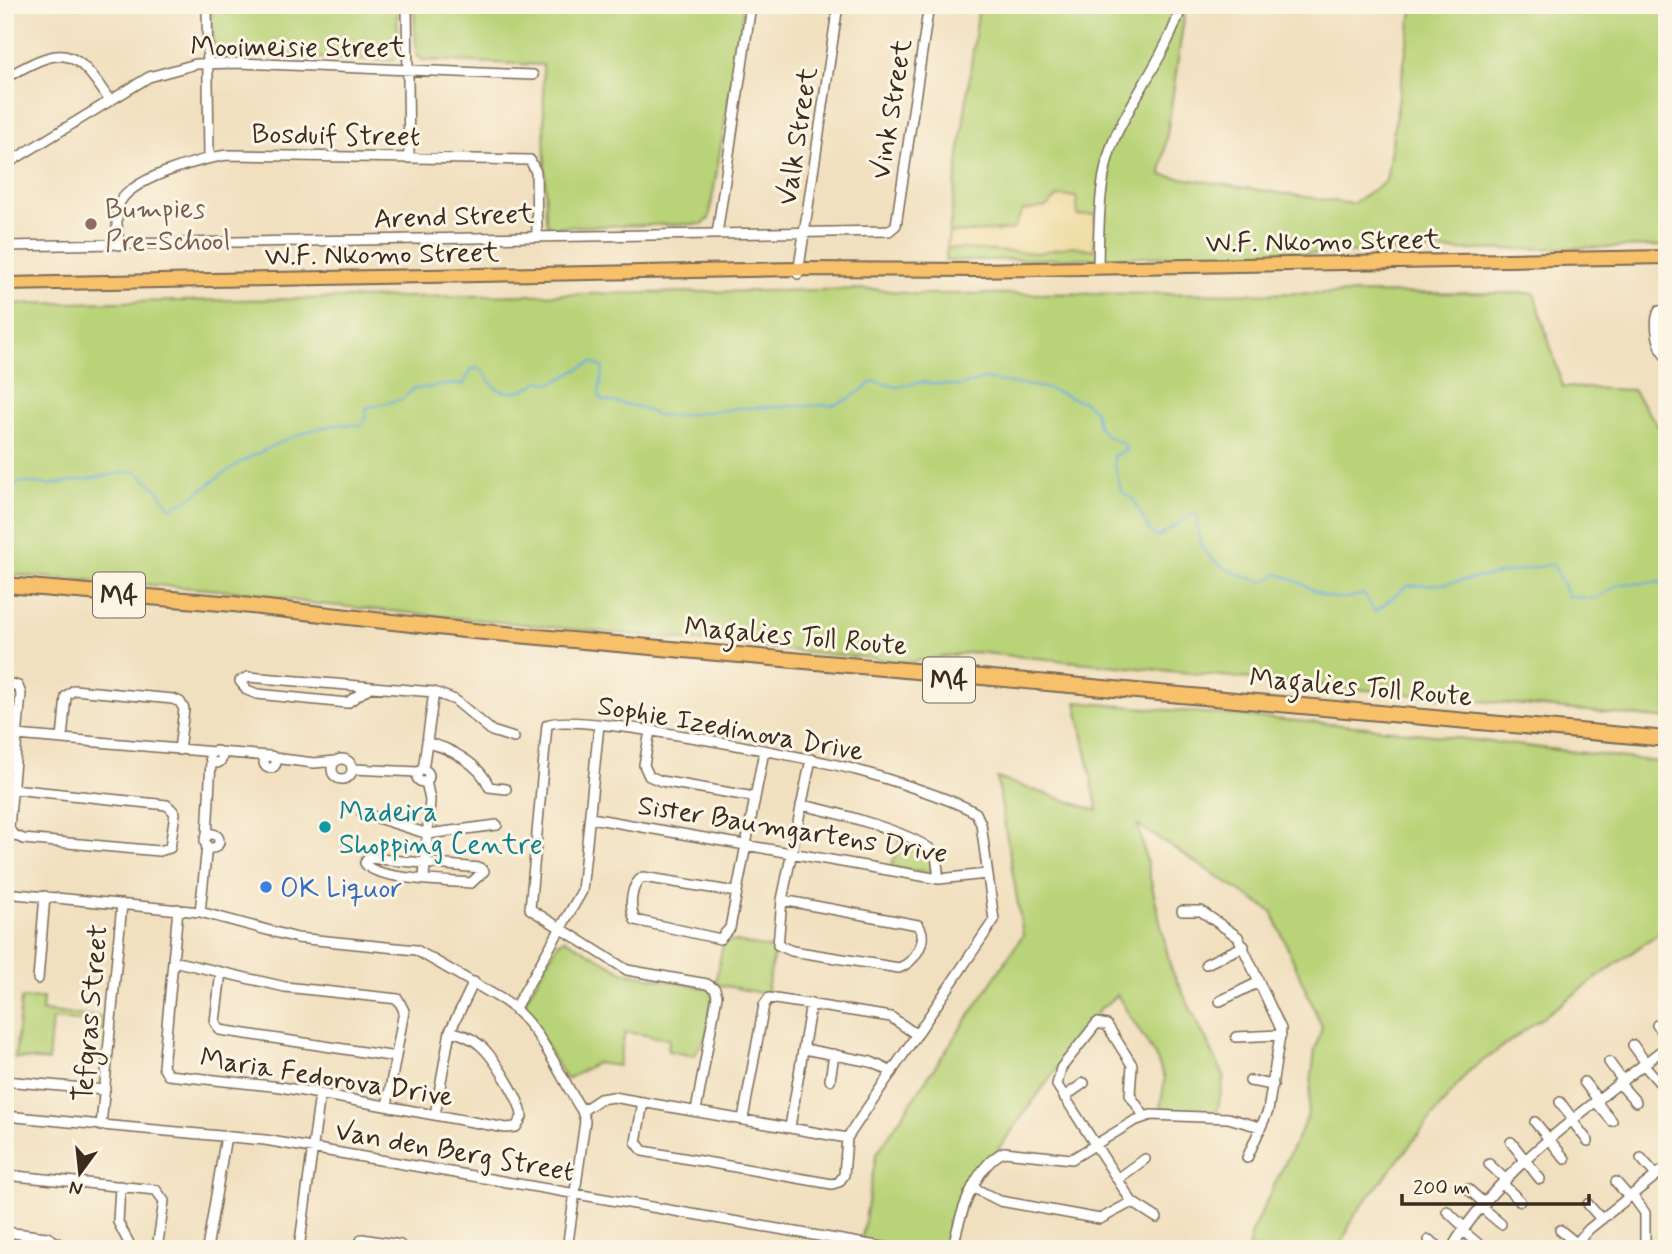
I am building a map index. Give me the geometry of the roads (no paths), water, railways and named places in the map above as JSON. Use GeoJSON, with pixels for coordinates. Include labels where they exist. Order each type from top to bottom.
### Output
{"type":"FeatureCollection","features":[{"type":"Feature","properties":{"kind":"highway","name":"Magalies Toll Route"},"geometry":{"type":"LineString","coordinates":[[5,585],[233,604],[472,631],[1667,739]]}},
{"type":"Feature","properties":{"kind":"highway","name":"Magalies Toll Route"},"geometry":{"type":"LineString","coordinates":[[5,593],[1667,746]]}},
{"type":"Feature","properties":{"kind":"main road","name":"W.F. Nkomo Street"},"geometry":{"type":"LineString","coordinates":[[5,285],[1667,257]]}},
{"type":"Feature","properties":{"kind":"street"},"geometry":{"type":"LineString","coordinates":[[207,5],[209,157]]}},
{"type":"Feature","properties":{"kind":"street"},"geometry":{"type":"LineString","coordinates":[[407,5],[410,157]]}},
{"type":"Feature","properties":{"kind":"street"},"geometry":{"type":"LineString","coordinates":[[717,234],[751,5]]}},
{"type":"Feature","properties":{"kind":"street","name":"Valk Street"},"geometry":{"type":"LineString","coordinates":[[799,272],[838,5]]}},
{"type":"Feature","properties":{"kind":"street","name":"Vink Street"},"geometry":{"type":"LineString","coordinates":[[897,219],[929,5]]}},
{"type":"Feature","properties":{"kind":"street"},"geometry":{"type":"LineString","coordinates":[[1098,267],[1103,185],[1115,136],[1170,36],[1182,5]]}},
{"type":"Feature","properties":{"kind":"street"},"geometry":{"type":"LineString","coordinates":[[5,78],[43,57],[65,56],[87,67],[110,101]]}},
{"type":"Feature","properties":{"kind":"street","name":"Mooimeisie Street"},"geometry":{"type":"LineString","coordinates":[[7,161],[149,77],[208,62],[533,75]]}},
{"type":"Feature","properties":{"kind":"street","name":"Bosduif Street"},"geometry":{"type":"LineString","coordinates":[[119,245],[118,210],[124,197],[155,177],[209,157],[530,160],[536,172],[537,235]]}},
{"type":"Feature","properties":{"kind":"street","name":"Arend Street"},"geometry":{"type":"LineString","coordinates":[[5,246],[537,235],[886,232],[894,228],[897,219]]}},
{"type":"Feature","properties":{"kind":"street"},"geometry":{"type":"LineString","coordinates":[[1667,309],[1659,311],[1656,323],[1662,352],[1667,358]]}},
{"type":"Feature","properties":{"kind":"street"},"geometry":{"type":"LineString","coordinates":[[370,687],[347,703],[257,694],[247,690],[240,681],[248,677],[434,692],[455,700],[492,731],[514,738]]}},
{"type":"Feature","properties":{"kind":"street"},"geometry":{"type":"LineString","coordinates":[[5,682],[15,684],[21,690],[9,827],[12,834],[19,839],[159,852],[170,848],[173,842],[175,813],[167,805],[13,789]]}},
{"type":"Feature","properties":{"kind":"street"},"geometry":{"type":"LineString","coordinates":[[62,738],[66,700],[70,691],[173,699],[180,702],[184,709],[179,750]]}},
{"type":"Feature","properties":{"kind":"street"},"geometry":{"type":"LineString","coordinates":[[424,878],[430,791],[421,776],[434,692]]}},
{"type":"Feature","properties":{"kind":"street","name":"Sophie Izedinova Drive"},"geometry":{"type":"LineString","coordinates":[[561,930],[536,915],[529,905],[545,730],[547,725],[556,721],[650,731],[811,759],[857,770],[972,810],[981,824],[994,920],[847,1138]]}},
{"type":"Feature","properties":{"kind":"street"},"geometry":{"type":"LineString","coordinates":[[516,1008],[582,891],[599,725]]}},
{"type":"Feature","properties":{"kind":"street"},"geometry":{"type":"LineString","coordinates":[[650,731],[644,765],[649,776],[754,797]]}},
{"type":"Feature","properties":{"kind":"street"},"geometry":{"type":"LineString","coordinates":[[5,734],[179,750],[216,758],[244,756],[270,761],[314,763],[348,761],[353,769]]}},
{"type":"Feature","properties":{"kind":"street"},"geometry":{"type":"LineString","coordinates":[[427,743],[445,747],[472,766],[486,777],[489,787],[506,789]]}},
{"type":"Feature","properties":{"kind":"street"},"geometry":{"type":"LineString","coordinates":[[736,892],[643,877],[633,888],[631,912],[640,923],[720,939],[730,928],[764,751]]}},
{"type":"Feature","properties":{"kind":"street"},"geometry":{"type":"LineString","coordinates":[[200,912],[203,870],[211,841],[211,774],[216,758]]}},
{"type":"Feature","properties":{"kind":"street"},"geometry":{"type":"LineString","coordinates":[[782,900],[918,925],[924,935],[922,944],[908,963],[900,968],[786,950],[777,939],[782,900],[791,851],[811,759]]}},
{"type":"Feature","properties":{"kind":"street"},"geometry":{"type":"LineString","coordinates":[[332,772],[336,761]]}},
{"type":"Feature","properties":{"kind":"street"},"geometry":{"type":"LineString","coordinates":[[314,763],[342,780],[351,775],[353,769]]}},
{"type":"Feature","properties":{"kind":"street"},"geometry":{"type":"LineString","coordinates":[[353,769],[421,776]]}},
{"type":"Feature","properties":{"kind":"street"},"geometry":{"type":"LineString","coordinates":[[801,805],[837,813],[924,844],[936,855],[939,880]]}},
{"type":"Feature","properties":{"kind":"street"},"geometry":{"type":"LineString","coordinates":[[362,813],[428,834],[497,825]]}},
{"type":"Feature","properties":{"kind":"street","name":"Sister Baumgartens Drive"},"geometry":{"type":"LineString","coordinates":[[591,818],[791,851],[939,880],[987,874]]}},
{"type":"Feature","properties":{"kind":"street"},"geometry":{"type":"LineString","coordinates":[[371,858],[425,861],[484,871],[471,883],[379,874],[365,863],[371,858]]}},
{"type":"Feature","properties":{"kind":"street"},"geometry":{"type":"LineString","coordinates":[[5,893],[200,912],[297,938],[416,950],[516,1008],[530,1025],[582,1111],[585,1130],[567,1249]]}},
{"type":"Feature","properties":{"kind":"street"},"geometry":{"type":"LineString","coordinates":[[38,979],[45,896]]}},
{"type":"Feature","properties":{"kind":"street","name":"Tefgras Street"},"geometry":{"type":"LineString","coordinates":[[101,1126],[122,904]]}},
{"type":"Feature","properties":{"kind":"street","name":"Maria Fedorova Drive"},"geometry":{"type":"LineString","coordinates":[[178,909],[163,1067],[167,1074],[320,1094],[506,1128],[516,1127],[522,1117],[520,1105],[488,1052],[475,1041],[450,1031]]}},
{"type":"Feature","properties":{"kind":"street"},"geometry":{"type":"LineString","coordinates":[[1182,911],[1200,911],[1237,935],[1276,1017],[1281,1035],[1268,1111],[1247,1158]]}},
{"type":"Feature","properties":{"kind":"street"},"geometry":{"type":"LineString","coordinates":[[561,930],[627,970],[706,984],[715,989],[717,996],[696,1111]]}},
{"type":"Feature","properties":{"kind":"street"},"geometry":{"type":"LineString","coordinates":[[1206,964],[1244,946]]}},
{"type":"Feature","properties":{"kind":"street"},"geometry":{"type":"LineString","coordinates":[[173,961],[285,987],[398,999],[404,1009],[387,1107]]}},
{"type":"Feature","properties":{"kind":"street"},"geometry":{"type":"LineString","coordinates":[[221,972],[215,1022],[220,1030],[396,1057]]}},
{"type":"Feature","properties":{"kind":"street"},"geometry":{"type":"LineString","coordinates":[[435,1115],[450,1031],[474,982]]}},
{"type":"Feature","properties":{"kind":"street"},"geometry":{"type":"LineString","coordinates":[[1220,1001],[1259,982]]}},
{"type":"Feature","properties":{"kind":"street"},"geometry":{"type":"LineString","coordinates":[[743,1119],[765,1002],[777,997],[891,1017],[917,1035]]}},
{"type":"Feature","properties":{"kind":"street"},"geometry":{"type":"LineString","coordinates":[[790,1127],[811,1003]]}},
{"type":"Feature","properties":{"kind":"street"},"geometry":{"type":"LineString","coordinates":[[1144,1116],[1130,1095],[1132,1065],[1107,1025],[1101,1022],[1092,1027],[1058,1074],[1057,1085],[1132,1202],[1157,1218]]}},
{"type":"Feature","properties":{"kind":"street"},"geometry":{"type":"LineString","coordinates":[[1657,1025],[1667,1037]]}},
{"type":"Feature","properties":{"kind":"street"},"geometry":{"type":"LineString","coordinates":[[1236,1037],[1281,1035]]}},
{"type":"Feature","properties":{"kind":"street"},"geometry":{"type":"LineString","coordinates":[[1633,1045],[1660,1083]]}},
{"type":"Feature","properties":{"kind":"street"},"geometry":{"type":"LineString","coordinates":[[1451,1249],[1464,1229],[1525,1160],[1667,1046]]}},
{"type":"Feature","properties":{"kind":"street"},"geometry":{"type":"LineString","coordinates":[[804,1049],[871,1062],[892,1072]]}},
{"type":"Feature","properties":{"kind":"street"},"geometry":{"type":"LineString","coordinates":[[830,1080],[834,1054]]}},
{"type":"Feature","properties":{"kind":"street"},"geometry":{"type":"LineString","coordinates":[[1609,1062],[1636,1102]]}},
{"type":"Feature","properties":{"kind":"street"},"geometry":{"type":"LineString","coordinates":[[5,1081],[105,1090]]}},
{"type":"Feature","properties":{"kind":"street"},"geometry":{"type":"LineString","coordinates":[[1250,1081],[1273,1085]]}},
{"type":"Feature","properties":{"kind":"street"},"geometry":{"type":"LineString","coordinates":[[1584,1082],[1612,1121]]}},
{"type":"Feature","properties":{"kind":"street"},"geometry":{"type":"LineString","coordinates":[[1064,1097],[1084,1083]]}},
{"type":"Feature","properties":{"kind":"street"},"geometry":{"type":"LineString","coordinates":[[299,1249],[315,1149],[320,1094]]}},
{"type":"Feature","properties":{"kind":"street"},"geometry":{"type":"LineString","coordinates":[[582,1111],[609,1096],[790,1127],[847,1138],[844,1175],[839,1182],[832,1184],[646,1152],[636,1142],[643,1102]]}},
{"type":"Feature","properties":{"kind":"street"},"geometry":{"type":"LineString","coordinates":[[1560,1102],[1588,1141]]}},
{"type":"Feature","properties":{"kind":"street"},"geometry":{"type":"LineString","coordinates":[[953,1249],[963,1205],[990,1163],[1004,1152],[1066,1160],[1075,1158],[1144,1116],[1161,1114],[1238,1120],[1261,1127]]}},
{"type":"Feature","properties":{"kind":"street","name":"Van den Berg Street"},"geometry":{"type":"LineString","coordinates":[[5,1116],[226,1136],[315,1149],[894,1249]]}},
{"type":"Feature","properties":{"kind":"street"},"geometry":{"type":"LineString","coordinates":[[1535,1122],[1564,1159]]}},
{"type":"Feature","properties":{"kind":"street"},"geometry":{"type":"LineString","coordinates":[[207,1249],[226,1136]]}},
{"type":"Feature","properties":{"kind":"street"},"geometry":{"type":"LineString","coordinates":[[1511,1142],[1541,1179]]}},
{"type":"Feature","properties":{"kind":"street"},"geometry":{"type":"LineString","coordinates":[[1641,1158],[1656,1175]]}},
{"type":"Feature","properties":{"kind":"street"},"geometry":{"type":"LineString","coordinates":[[1119,1178],[1145,1159]]}},
{"type":"Feature","properties":{"kind":"street"},"geometry":{"type":"LineString","coordinates":[[1489,1164],[1520,1201]]}},
{"type":"Feature","properties":{"kind":"street"},"geometry":{"type":"LineString","coordinates":[[1560,1230],[1573,1246],[1601,1219],[1667,1167]]}},
{"type":"Feature","properties":{"kind":"street"},"geometry":{"type":"LineString","coordinates":[[5,1175],[160,1192],[164,1201],[156,1249]]}},
{"type":"Feature","properties":{"kind":"street"},"geometry":{"type":"LineString","coordinates":[[1616,1182],[1645,1213],[1645,1249]]}},
{"type":"Feature","properties":{"kind":"street"},"geometry":{"type":"LineString","coordinates":[[120,1186],[118,1222],[132,1249]]}},
{"type":"Feature","properties":{"kind":"street"},"geometry":{"type":"LineString","coordinates":[[974,1188],[1000,1202],[1100,1219],[1132,1202]]}},
{"type":"Feature","properties":{"kind":"street"},"geometry":{"type":"LineString","coordinates":[[1468,1189],[1501,1224]]}},
{"type":"Feature","properties":{"kind":"street"},"geometry":{"type":"LineString","coordinates":[[1588,1204],[1601,1219]]}},
{"type":"Feature","properties":{"kind":"street"},"geometry":{"type":"LineString","coordinates":[[1447,1211],[1482,1247]]}},
{"type":"Feature","properties":{"kind":"street"},"geometry":{"type":"LineString","coordinates":[[5,1232],[47,1237],[68,1249]]}},
{"type":"Feature","properties":{"kind":"street"},"geometry":{"type":"LineString","coordinates":[[22,1249],[23,1234]]}},
{"type":"Feature","properties":{"kind":"street"},"geometry":{"type":"LineString","coordinates":[[817,1249],[819,1236]]}},
{"type":"Feature","properties":{"kind":"street"},"geometry":{"type":"LineString","coordinates":[[356,1249],[362,1239],[400,1245]]}},
{"type":"Feature","properties":{"kind":"street"},"geometry":{"type":"LineString","coordinates":[[1429,1240],[1442,1249]]}},
{"type":"Feature","properties":{"kind":"waterway"},"geometry":{"type":"LineString","coordinates":[[5,485],[23,482],[50,485],[136,471],[159,491],[170,508],[243,461],[285,440],[332,426],[361,426],[366,418],[366,408],[403,399],[414,388],[463,385],[472,369],[477,368],[483,371],[494,386],[506,392],[513,392],[540,381],[551,384],[592,362],[603,368],[599,395],[601,400],[639,407],[656,415],[672,416],[741,408],[833,405],[849,399],[874,381],[897,387],[921,382],[960,386],[983,379],[1045,388],[1084,402],[1095,411],[1098,426],[1107,436],[1122,443],[1127,450],[1113,456],[1121,491],[1133,499],[1151,533],[1158,537],[1194,513],[1197,515],[1200,542],[1210,558],[1227,569],[1256,580],[1264,582],[1278,574],[1327,596],[1349,598],[1364,594],[1375,612],[1407,586],[1443,584],[1553,564],[1568,596],[1595,599],[1620,584],[1667,582]]}},
{"type":"Feature","properties":{"kind":"place","name":"Bumpies Pre-School"},"geometry":{"type":"Point","coordinates":[91,224]}},
{"type":"Feature","properties":{"kind":"place","name":"Madeira Shopping Centre"},"geometry":{"type":"Point","coordinates":[325,827]}},
{"type":"Feature","properties":{"kind":"place","name":"OK Liquor"},"geometry":{"type":"Point","coordinates":[266,887]}}]}
